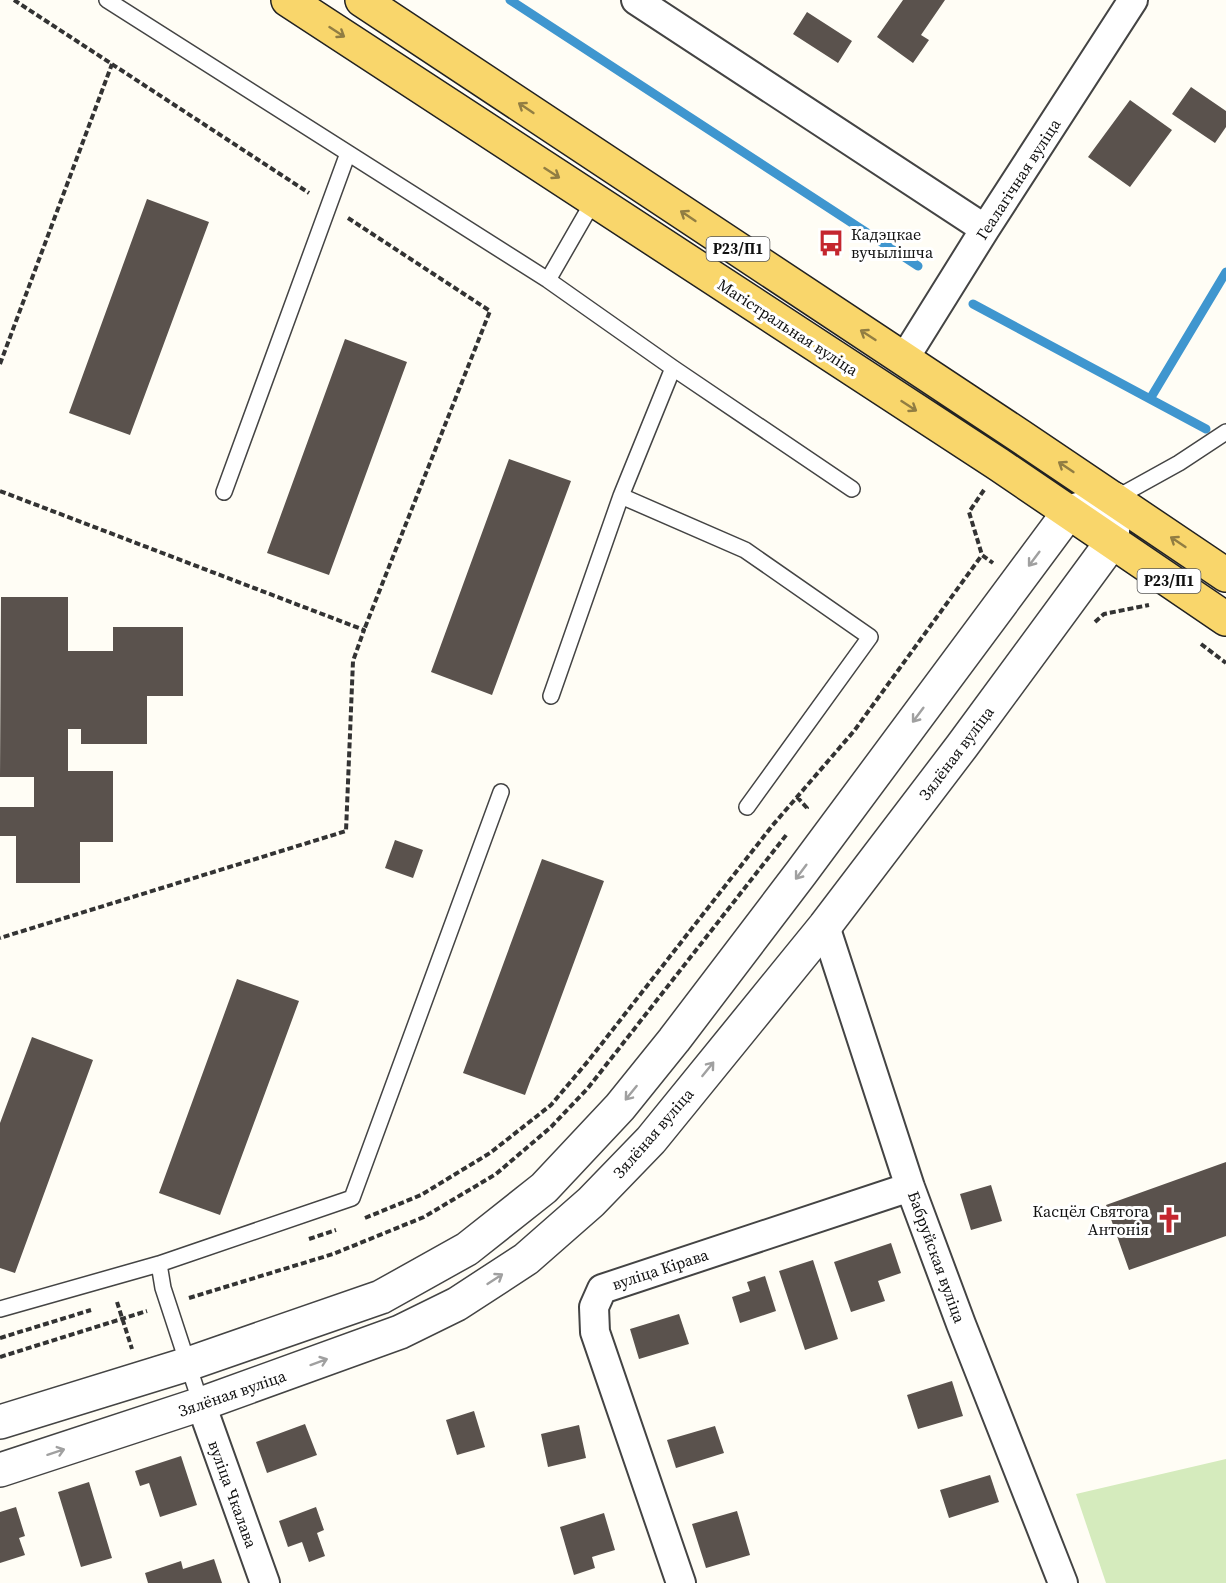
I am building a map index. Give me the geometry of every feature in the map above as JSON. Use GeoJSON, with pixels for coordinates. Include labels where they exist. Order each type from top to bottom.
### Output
{"type":"FeatureCollection","features":[{"type":"Feature","properties":{"kind":"main road","name":"Магістральная вуліца"},"geometry":{"type":"LineString","coordinates":[[288,0],[979,451],[1226,620]]}},
{"type":"Feature","properties":{"kind":"main road","name":"Р23/П1"},"geometry":{"type":"LineString","coordinates":[[362,0],[1226,575]]}},
{"type":"Feature","properties":{"kind":"street"},"geometry":{"type":"LineString","coordinates":[[636,0],[667,8],[986,229]]}},
{"type":"Feature","properties":{"kind":"street","name":"Геалагічная вуліца"},"geometry":{"type":"LineString","coordinates":[[904,359],[1133,0]]}},
{"type":"Feature","properties":{"kind":"street"},"geometry":{"type":"LineString","coordinates":[[0,1422],[189,1364],[381,1297],[466,1249],[544,1188],[620,1107],[674,1040],[1069,512],[1114,499],[1112,542]]}},
{"type":"Feature","properties":{"kind":"street","name":"Зялёная вуліца"},"geometry":{"type":"LineString","coordinates":[[0,1470],[201,1404],[400,1332],[457,1304],[526,1258],[591,1202],[651,1140],[825,926],[962,746],[1112,542]]}},
{"type":"Feature","properties":{"kind":"street","name":"Бабруйская вуліца"},"geometry":{"type":"LineString","coordinates":[[825,926],[910,1186],[961,1324],[1063,1583]]}},
{"type":"Feature","properties":{"kind":"street","name":"вуліца Кірава"},"geometry":{"type":"LineString","coordinates":[[681,1583],[595,1332],[594,1307],[602,1288],[910,1186]]}},
{"type":"Feature","properties":{"kind":"street","name":"вуліца Чкалава"},"geometry":{"type":"LineString","coordinates":[[201,1404],[265,1583]]}},
{"type":"Feature","properties":{"kind":"lane"},"geometry":{"type":"LineString","coordinates":[[107,0],[548,280],[852,489]]}},
{"type":"Feature","properties":{"kind":"lane"},"geometry":{"type":"LineString","coordinates":[[224,492],[348,153]]}},
{"type":"Feature","properties":{"kind":"lane"},"geometry":{"type":"LineString","coordinates":[[548,280],[594,200]]}},
{"type":"Feature","properties":{"kind":"lane"},"geometry":{"type":"LineString","coordinates":[[551,696],[621,496],[673,368]]}},
{"type":"Feature","properties":{"kind":"lane"},"geometry":{"type":"LineString","coordinates":[[1114,499],[1179,463],[1226,432]]}},
{"type":"Feature","properties":{"kind":"lane"},"geometry":{"type":"LineString","coordinates":[[621,496],[745,550],[870,637],[747,807]]}},
{"type":"Feature","properties":{"kind":"lane"},"geometry":{"type":"LineString","coordinates":[[0,1309],[159,1263],[352,1198],[501,792]]}},
{"type":"Feature","properties":{"kind":"lane"},"geometry":{"type":"LineString","coordinates":[[159,1263],[163,1287],[201,1404]]}},
{"type":"Feature","properties":{"kind":"path"},"geometry":{"type":"LineString","coordinates":[[0,364],[112,64]]}},
{"type":"Feature","properties":{"kind":"path"},"geometry":{"type":"LineString","coordinates":[[987,485],[969,512],[982,555],[1002,568]]}},
{"type":"Feature","properties":{"kind":"path"},"geometry":{"type":"LineString","coordinates":[[0,491],[364,630],[353,661],[346,831],[0,938]]}},
{"type":"Feature","properties":{"kind":"path"},"geometry":{"type":"LineString","coordinates":[[361,1220],[431,1189],[490,1153],[551,1105],[597,1051],[772,826],[854,731],[982,555]]}},
{"type":"Feature","properties":{"kind":"path"},"geometry":{"type":"LineString","coordinates":[[1089,628],[1104,614],[1149,605],[1156,610]]}},
{"type":"Feature","properties":{"kind":"path"},"geometry":{"type":"LineString","coordinates":[[797,797],[807,808],[800,818]]}},
{"type":"Feature","properties":{"kind":"path"},"geometry":{"type":"LineString","coordinates":[[0,1357],[333,1254],[424,1216],[496,1174],[551,1127],[588,1088],[793,827]]}},
{"type":"Feature","properties":{"kind":"path"},"geometry":{"type":"LineString","coordinates":[[308,1240],[340,1228]]}},
{"type":"Feature","properties":{"kind":"path"},"geometry":{"type":"LineString","coordinates":[[106,1305],[163,1287]]}},
{"type":"Feature","properties":{"kind":"path"},"geometry":{"type":"LineString","coordinates":[[0,1338],[96,1308]]}},
{"type":"Feature","properties":{"kind":"green space"},"geometry":{"type":"Polygon","coordinates":[[[1226,1459],[1226,1583],[1106,1583],[1076,1494],[1226,1459]]]}},
{"type":"Feature","properties":{"kind":"building"},"geometry":{"type":"Polygon","coordinates":[[[903,0],[945,0],[921,35],[929,40],[913,63],[877,37],[903,0]]]}},
{"type":"Feature","properties":{"kind":"building"},"geometry":{"type":"Polygon","coordinates":[[[807,12],[852,41],[838,63],[793,34],[807,12]]]}},
{"type":"Feature","properties":{"kind":"building"},"geometry":{"type":"Polygon","coordinates":[[[1191,87],[1226,111],[1226,127],[1215,143],[1172,114],[1191,87]]]}},
{"type":"Feature","properties":{"kind":"building"},"geometry":{"type":"Polygon","coordinates":[[[1130,100],[1172,130],[1130,187],[1088,157],[1130,100]]]}},
{"type":"Feature","properties":{"kind":"building"},"geometry":{"type":"Polygon","coordinates":[[[147,199],[209,222],[130,435],[69,413],[147,199]]]}},
{"type":"Feature","properties":{"kind":"building"},"geometry":{"type":"Polygon","coordinates":[[[345,339],[407,362],[329,575],[267,553],[345,339]]]}},
{"type":"Feature","properties":{"kind":"building"},"geometry":{"type":"Polygon","coordinates":[[[509,459],[571,481],[492,695],[431,672],[509,459]]]}},
{"type":"Feature","properties":{"kind":"building"},"geometry":{"type":"Polygon","coordinates":[[[1,597],[68,597],[68,651],[113,651],[113,627],[183,627],[183,696],[147,696],[147,744],[81,744],[81,729],[68,729],[68,771],[113,771],[113,842],[80,842],[80,883],[16,883],[16,836],[0,836],[0,807],[34,807],[34,777],[0,777],[1,597]]]}},
{"type":"Feature","properties":{"kind":"building"},"geometry":{"type":"Polygon","coordinates":[[[395,840],[423,850],[413,878],[385,868],[395,840]]]}},
{"type":"Feature","properties":{"kind":"building"},"geometry":{"type":"Polygon","coordinates":[[[542,859],[604,881],[525,1095],[463,1073],[542,859]]]}},
{"type":"Feature","properties":{"kind":"building"},"geometry":{"type":"Polygon","coordinates":[[[237,979],[299,1001],[220,1215],[159,1193],[237,979]]]}},
{"type":"Feature","properties":{"kind":"building"},"geometry":{"type":"Polygon","coordinates":[[[32,1037],[93,1060],[15,1273],[0,1268],[0,1123],[32,1037]]]}},
{"type":"Feature","properties":{"kind":"building","name":"Касцёл Святога Антонія"},"geometry":{"type":"Polygon","coordinates":[[[1226,1162],[1226,1236],[1129,1270],[1106,1205],[1226,1162]]]}},
{"type":"Feature","properties":{"kind":"building"},"geometry":{"type":"Polygon","coordinates":[[[991,1185],[1002,1221],[971,1230],[960,1194],[991,1185]]]}},
{"type":"Feature","properties":{"kind":"building"},"geometry":{"type":"Polygon","coordinates":[[[891,1243],[901,1273],[878,1281],[885,1301],[851,1312],[834,1262],[891,1243]]]}},
{"type":"Feature","properties":{"kind":"building"},"geometry":{"type":"Polygon","coordinates":[[[813,1260],[838,1339],[805,1350],[779,1271],[813,1260]]]}},
{"type":"Feature","properties":{"kind":"building"},"geometry":{"type":"Polygon","coordinates":[[[765,1276],[776,1311],[740,1323],[732,1297],[750,1291],[747,1282],[765,1276]]]}},
{"type":"Feature","properties":{"kind":"building"},"geometry":{"type":"Polygon","coordinates":[[[679,1314],[689,1344],[639,1359],[630,1329],[679,1314]]]}},
{"type":"Feature","properties":{"kind":"building"},"geometry":{"type":"Polygon","coordinates":[[[952,1381],[963,1416],[918,1429],[907,1395],[952,1381]]]}},
{"type":"Feature","properties":{"kind":"building"},"geometry":{"type":"Polygon","coordinates":[[[474,1411],[485,1447],[457,1455],[446,1420],[474,1411]]]}},
{"type":"Feature","properties":{"kind":"building"},"geometry":{"type":"Polygon","coordinates":[[[305,1424],[317,1455],[267,1473],[256,1442],[305,1424]]]}},
{"type":"Feature","properties":{"kind":"building"},"geometry":{"type":"Polygon","coordinates":[[[579,1425],[586,1458],[548,1467],[541,1434],[579,1425]]]}},
{"type":"Feature","properties":{"kind":"building"},"geometry":{"type":"Polygon","coordinates":[[[715,1426],[724,1453],[676,1468],[667,1440],[715,1426]]]}},
{"type":"Feature","properties":{"kind":"building"},"geometry":{"type":"Polygon","coordinates":[[[181,1456],[197,1505],[160,1517],[149,1483],[140,1486],[135,1471],[181,1456]]]}},
{"type":"Feature","properties":{"kind":"building"},"geometry":{"type":"Polygon","coordinates":[[[990,1475],[999,1502],[949,1518],[940,1490],[990,1475]]]}},
{"type":"Feature","properties":{"kind":"building"},"geometry":{"type":"Polygon","coordinates":[[[89,1482],[112,1558],[81,1567],[58,1492],[89,1482]]]}},
{"type":"Feature","properties":{"kind":"building"},"geometry":{"type":"Polygon","coordinates":[[[16,1507],[25,1536],[19,1538],[25,1555],[0,1563],[0,1512],[16,1507]]]}},
{"type":"Feature","properties":{"kind":"building"},"geometry":{"type":"Polygon","coordinates":[[[316,1507],[324,1530],[317,1533],[325,1556],[309,1562],[302,1542],[288,1547],[279,1521],[316,1507]]]}},
{"type":"Feature","properties":{"kind":"building"},"geometry":{"type":"Polygon","coordinates":[[[737,1511],[750,1555],[706,1568],[692,1524],[737,1511]]]}},
{"type":"Feature","properties":{"kind":"building"},"geometry":{"type":"Polygon","coordinates":[[[604,1513],[615,1550],[592,1557],[595,1568],[574,1575],[560,1527],[604,1513]]]}},
{"type":"Feature","properties":{"kind":"building"},"geometry":{"type":"Polygon","coordinates":[[[214,1559],[222,1583],[148,1583],[145,1573],[181,1561],[183,1569],[214,1559]]]}},
{"type":"Feature","properties":{"kind":"waterway"},"geometry":{"type":"LineString","coordinates":[[510,0],[918,266]]}},
{"type":"Feature","properties":{"kind":"waterway"},"geometry":{"type":"LineString","coordinates":[[1150,399],[1226,272]]}},
{"type":"Feature","properties":{"kind":"waterway"},"geometry":{"type":"LineString","coordinates":[[973,304],[1206,429]]}},
{"type":"Feature","properties":{"kind":"place","name":"Кадэцкае вучылішча"},"geometry":{"type":"Point","coordinates":[831,243]}},
{"type":"Feature","properties":{"kind":"place","name":"Касцёл Святога Антонія"},"geometry":{"type":"Point","coordinates":[1169,1220]}}]}
